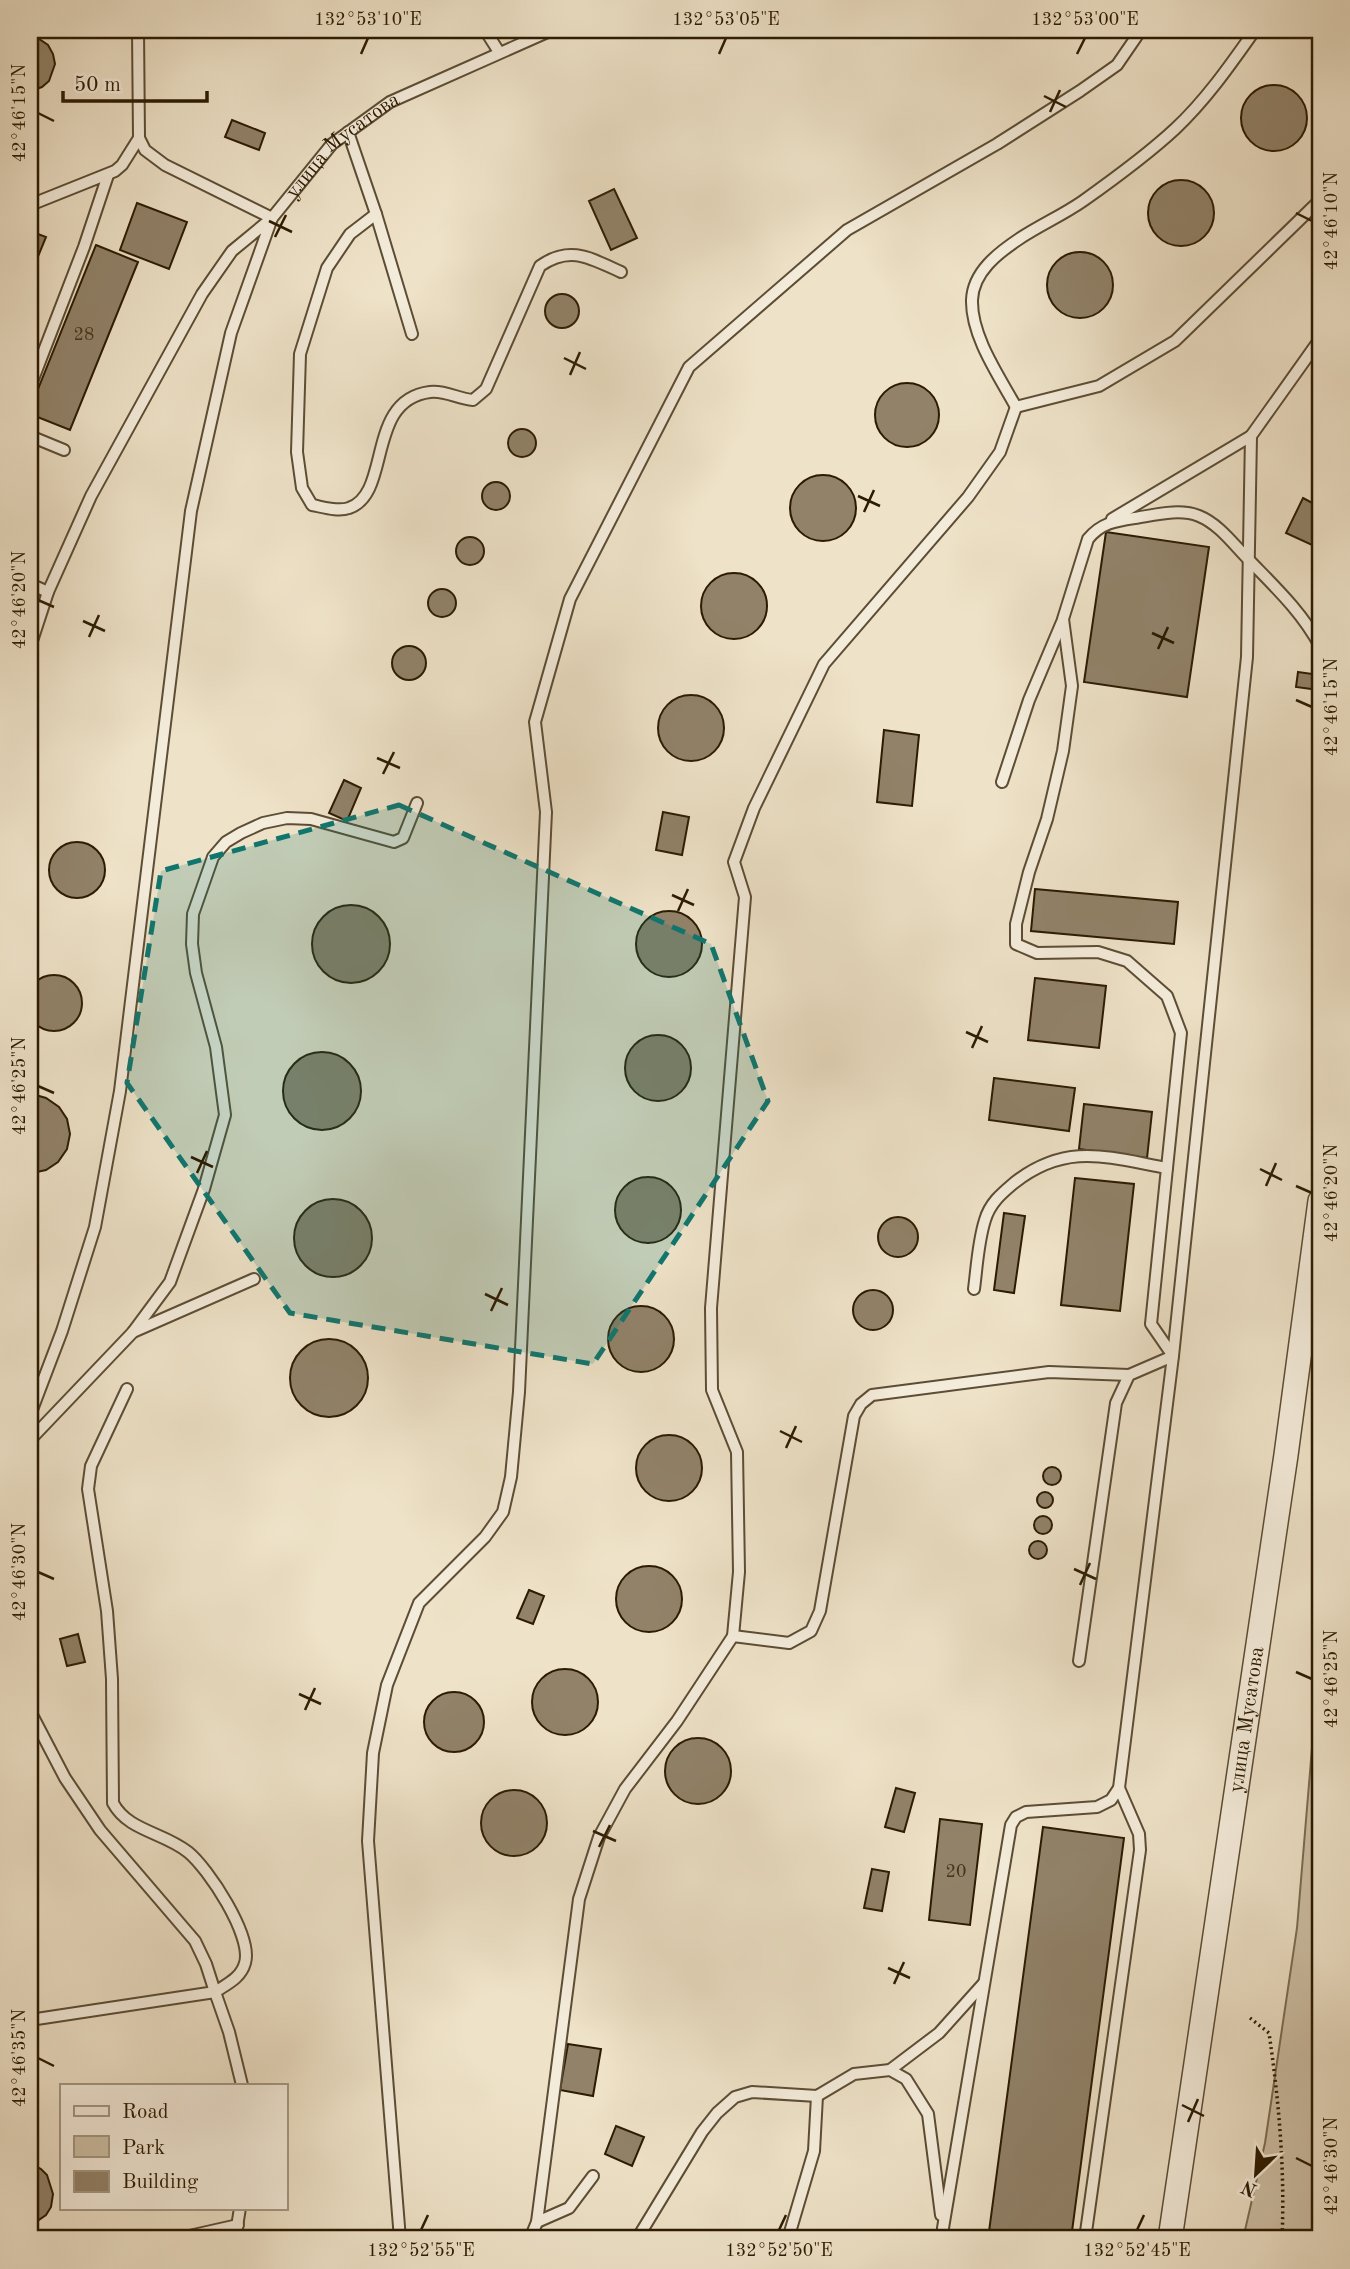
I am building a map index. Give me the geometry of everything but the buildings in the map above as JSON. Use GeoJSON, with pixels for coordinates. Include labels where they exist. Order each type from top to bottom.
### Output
{"type":"FeatureCollection","features":[{"type":"Feature","properties":{"kind":"street","name":"улица Мусатова"},"geometry":{"type":"LineString","coordinates":[[1170,2239],[1286,1455],[1320,1201]]}},
{"type":"Feature","properties":{"kind":"lane"},"geometry":{"type":"LineString","coordinates":[[30,205],[108,175],[122,165],[139,138],[138,30]]}},
{"type":"Feature","properties":{"kind":"lane"},"geometry":{"type":"LineString","coordinates":[[485,30],[499,52]]}},
{"type":"Feature","properties":{"kind":"lane","name":"улица Мусатова"},"geometry":{"type":"LineString","coordinates":[[139,138],[145,150],[164,166],[272,218],[332,145],[390,102],[552,30]]}},
{"type":"Feature","properties":{"kind":"lane"},"geometry":{"type":"LineString","coordinates":[[400,2239],[368,1841],[373,1753],[387,1685],[419,1603],[485,1537],[503,1512],[511,1477],[519,1392],[546,812],[535,722],[570,599],[688,368],[847,230],[997,144],[1080,91],[1117,65],[1141,30]]}},
{"type":"Feature","properties":{"kind":"lane"},"geometry":{"type":"LineString","coordinates":[[530,2239],[537,2221],[579,1899],[599,1837],[625,1789],[677,1721],[733,1636],[739,1572],[737,1452],[712,1390],[711,1308],[745,897],[734,862],[754,808],[824,664],[968,497],[1000,452],[1016,407],[988,358],[977,329],[972,299],[981,272],[1001,251],[1035,228],[1081,203],[1176,129],[1222,76],[1255,30]]}},
{"type":"Feature","properties":{"kind":"lane"},"geometry":{"type":"LineString","coordinates":[[348,132],[412,334]]}},
{"type":"Feature","properties":{"kind":"lane"},"geometry":{"type":"LineString","coordinates":[[30,387],[84,247],[108,175]]}},
{"type":"Feature","properties":{"kind":"lane"},"geometry":{"type":"LineString","coordinates":[[1016,407],[1099,386],[1175,341],[1320,200]]}},
{"type":"Feature","properties":{"kind":"lane"},"geometry":{"type":"LineString","coordinates":[[376,214],[350,234],[327,268],[300,354],[297,452],[302,488],[312,505],[329,509],[349,508],[362,499],[375,474],[386,427],[398,410],[413,397],[431,392],[472,400],[486,389],[540,266],[554,257],[568,254],[590,258],[621,272]]}},
{"type":"Feature","properties":{"kind":"lane"},"geometry":{"type":"LineString","coordinates":[[30,647],[48,592],[91,496],[202,294],[232,251],[272,218]]}},
{"type":"Feature","properties":{"kind":"lane"},"geometry":{"type":"LineString","coordinates":[[30,1415],[62,1331],[95,1227],[120,1091],[191,511],[231,332],[272,218]]}},
{"type":"Feature","properties":{"kind":"lane"},"geometry":{"type":"LineString","coordinates":[[1002,782],[1029,700],[1063,619],[1088,539],[1106,523],[1251,436],[1320,338]]}},
{"type":"Feature","properties":{"kind":"lane"},"geometry":{"type":"LineString","coordinates":[[30,436],[64,450]]}},
{"type":"Feature","properties":{"kind":"lane"},"geometry":{"type":"LineString","coordinates":[[943,2234],[1011,1825],[1016,1817],[1026,1812],[1097,1808],[1111,1800],[1119,1788],[1173,1356],[1247,657],[1251,436]]}},
{"type":"Feature","properties":{"kind":"lane"},"geometry":{"type":"LineString","coordinates":[[1106,523],[1170,513],[1199,516],[1225,535],[1272,581],[1312,630],[1320,646]]}},
{"type":"Feature","properties":{"kind":"lane"},"geometry":{"type":"LineString","coordinates":[[30,584],[48,592]]}},
{"type":"Feature","properties":{"kind":"lane"},"geometry":{"type":"LineString","coordinates":[[1063,619],[1072,686],[1063,751],[1047,819],[1029,872],[1016,924],[1016,944],[1037,953],[1098,952],[1127,961],[1167,996],[1181,1033],[1151,1324],[1173,1356]]}},
{"type":"Feature","properties":{"kind":"lane"},"geometry":{"type":"LineString","coordinates":[[1312,630],[1320,620]]}},
{"type":"Feature","properties":{"kind":"lane"},"geometry":{"type":"LineString","coordinates":[[30,1440],[133,1332],[170,1282],[204,1189],[225,1115],[216,1047],[196,973],[192,944],[193,914],[213,857],[226,842],[241,833],[263,823],[287,818],[312,819],[394,842],[403,838],[417,803]]}},
{"type":"Feature","properties":{"kind":"lane"},"geometry":{"type":"LineString","coordinates":[[974,1289],[985,1219],[994,1200],[1032,1169],[1056,1159],[1094,1155],[1167,1168]]}},
{"type":"Feature","properties":{"kind":"lane"},"geometry":{"type":"LineString","coordinates":[[133,1332],[254,1279]]}},
{"type":"Feature","properties":{"kind":"lane"},"geometry":{"type":"LineString","coordinates":[[733,1636],[789,1643],[811,1631],[820,1611],[853,1416],[861,1404],[872,1395],[1049,1372],[1129,1375],[1173,1356]]}},
{"type":"Feature","properties":{"kind":"lane"},"geometry":{"type":"LineString","coordinates":[[1079,1661],[1116,1403],[1129,1375]]}},
{"type":"Feature","properties":{"kind":"lane"},"geometry":{"type":"LineString","coordinates":[[30,2020],[215,1992],[239,1976],[246,1961],[244,1939],[220,1889],[188,1852],[163,1836],[129,1823],[113,1803],[112,1679],[107,1611],[88,1489],[91,1466],[127,1389]]}},
{"type":"Feature","properties":{"kind":"lane"},"geometry":{"type":"LineString","coordinates":[[30,1711],[65,1779],[100,1829],[195,1941],[206,1964],[229,2032],[242,2084]]}},
{"type":"Feature","properties":{"kind":"lane"},"geometry":{"type":"LineString","coordinates":[[1085,2239],[1140,1850],[1139,1834],[1119,1788]]}},
{"type":"Feature","properties":{"kind":"lane"},"geometry":{"type":"LineString","coordinates":[[637,2239],[702,2132],[717,2113],[735,2097],[752,2092],[817,2096],[854,2074],[890,2070],[939,2033],[983,1984]]}},
{"type":"Feature","properties":{"kind":"lane"},"geometry":{"type":"LineString","coordinates":[[890,2070],[906,2079],[928,2114],[943,2234]]}},
{"type":"Feature","properties":{"kind":"lane"},"geometry":{"type":"LineString","coordinates":[[788,2239],[814,2151],[817,2096]]}},
{"type":"Feature","properties":{"kind":"lane"},"geometry":{"type":"LineString","coordinates":[[537,2221],[569,2208],[593,2176]]}},
{"type":"Feature","properties":{"kind":"lane"},"geometry":{"type":"LineString","coordinates":[[235,2239],[240,2210]]}},
{"type":"Feature","properties":{"kind":"lane"},"geometry":{"type":"LineString","coordinates":[[176,2239],[238,2225]]}},
{"type":"Feature","properties":{"kind":"path"},"geometry":{"type":"LineString","coordinates":[[1250,2018],[1269,2033],[1275,2075],[1284,2198],[1282,2239]]}},
{"type":"Feature","properties":{"kind":"highlighted area"},"geometry":{"type":"Polygon","coordinates":[[[399,805],[711,944],[768,1101],[593,1364],[290,1313],[127,1083],[161,871],[399,805]]]}},
{"type":"Feature","properties":{"kind":"green space"},"geometry":{"type":"Polygon","coordinates":[[[1320,1652],[1320,2239],[1243,2239],[1265,2143],[1297,1928],[1320,1652]]]}}]}
